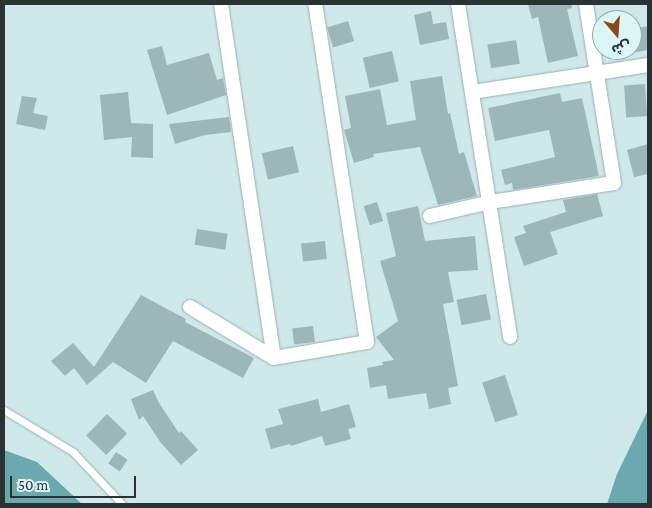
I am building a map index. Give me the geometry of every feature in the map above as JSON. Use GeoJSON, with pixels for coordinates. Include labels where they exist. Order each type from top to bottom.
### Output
{"type":"FeatureCollection","features":[{"type":"Feature","properties":{"kind":"street"},"geometry":{"type":"LineString","coordinates":[[221,4],[274,358]]}},
{"type":"Feature","properties":{"kind":"street"},"geometry":{"type":"LineString","coordinates":[[190,307],[274,358],[367,342],[315,4]]}},
{"type":"Feature","properties":{"kind":"street"},"geometry":{"type":"LineString","coordinates":[[458,4],[510,337]]}},
{"type":"Feature","properties":{"kind":"street"},"geometry":{"type":"LineString","coordinates":[[430,216],[490,202],[614,182],[586,4]]}},
{"type":"Feature","properties":{"kind":"street"},"geometry":{"type":"LineString","coordinates":[[472,92],[648,65]]}},
{"type":"Feature","properties":{"kind":"lane"},"geometry":{"type":"LineString","coordinates":[[4,410],[73,452],[122,504]]}},
{"type":"Feature","properties":{"kind":"water"},"geometry":{"type":"Polygon","coordinates":[[[648,410],[648,504],[607,504],[617,474],[648,410]]]}},
{"type":"Feature","properties":{"kind":"water"},"geometry":{"type":"Polygon","coordinates":[[[4,450],[37,462],[82,504],[4,504],[4,450]]]}},
{"type":"Feature","properties":{"kind":"building"},"geometry":{"type":"Polygon","coordinates":[[[528,4],[571,4],[572,8],[567,9],[578,56],[548,63],[538,17],[532,19],[528,4]]]}},
{"type":"Feature","properties":{"kind":"building"},"geometry":{"type":"Polygon","coordinates":[[[431,11],[433,24],[446,22],[449,39],[420,45],[414,15],[431,11]]]}},
{"type":"Feature","properties":{"kind":"building"},"geometry":{"type":"Polygon","coordinates":[[[348,21],[354,41],[333,48],[327,27],[348,21]]]}},
{"type":"Feature","properties":{"kind":"building"},"geometry":{"type":"Polygon","coordinates":[[[648,26],[648,50],[642,51],[642,27],[648,26]]]}},
{"type":"Feature","properties":{"kind":"building"},"geometry":{"type":"Polygon","coordinates":[[[516,40],[520,64],[491,68],[487,45],[516,40]]]}},
{"type":"Feature","properties":{"kind":"building"},"geometry":{"type":"Polygon","coordinates":[[[162,46],[167,65],[209,53],[217,80],[223,78],[226,95],[167,115],[147,50],[162,46]]]}},
{"type":"Feature","properties":{"kind":"building"},"geometry":{"type":"Polygon","coordinates":[[[392,51],[399,81],[370,88],[363,58],[392,51]]]}},
{"type":"Feature","properties":{"kind":"building"},"geometry":{"type":"Polygon","coordinates":[[[442,76],[448,114],[450,113],[459,154],[464,152],[477,196],[438,205],[420,147],[373,154],[374,157],[354,163],[344,130],[351,128],[345,96],[380,89],[387,125],[416,120],[410,81],[442,76]]]}},
{"type":"Feature","properties":{"kind":"building"},"geometry":{"type":"Polygon","coordinates":[[[645,84],[647,116],[626,117],[624,85],[645,84]]]}},
{"type":"Feature","properties":{"kind":"building"},"geometry":{"type":"Polygon","coordinates":[[[128,92],[131,123],[153,124],[153,158],[131,157],[132,137],[104,140],[100,95],[128,92]]]}},
{"type":"Feature","properties":{"kind":"building"},"geometry":{"type":"Polygon","coordinates":[[[560,93],[562,102],[582,98],[599,176],[513,190],[512,183],[505,185],[501,170],[555,157],[549,130],[495,141],[488,108],[560,93]]]}},
{"type":"Feature","properties":{"kind":"building"},"geometry":{"type":"Polygon","coordinates":[[[22,96],[37,98],[33,113],[48,116],[45,130],[16,124],[22,96]]]}},
{"type":"Feature","properties":{"kind":"building"},"geometry":{"type":"Polygon","coordinates":[[[229,117],[231,132],[205,135],[175,144],[169,124],[229,117]]]}},
{"type":"Feature","properties":{"kind":"building"},"geometry":{"type":"Polygon","coordinates":[[[648,144],[648,174],[634,177],[627,150],[648,144]]]}},
{"type":"Feature","properties":{"kind":"building"},"geometry":{"type":"Polygon","coordinates":[[[293,146],[299,172],[268,180],[262,153],[293,146]]]}},
{"type":"Feature","properties":{"kind":"building"},"geometry":{"type":"Polygon","coordinates":[[[597,194],[603,216],[550,232],[558,254],[524,266],[514,237],[526,233],[523,226],[566,212],[563,200],[597,194]]]}},
{"type":"Feature","properties":{"kind":"building"},"geometry":{"type":"Polygon","coordinates":[[[377,202],[383,221],[370,225],[364,206],[377,202]]]}},
{"type":"Feature","properties":{"kind":"building"},"geometry":{"type":"Polygon","coordinates":[[[418,206],[425,241],[475,236],[478,270],[448,272],[454,302],[443,304],[458,386],[448,388],[451,404],[429,409],[426,393],[388,399],[386,385],[370,388],[367,368],[383,365],[382,362],[394,360],[376,337],[398,321],[380,261],[396,256],[386,213],[418,206]]]}},
{"type":"Feature","properties":{"kind":"building"},"geometry":{"type":"Polygon","coordinates":[[[197,229],[228,234],[225,250],[194,245],[197,229]]]}},
{"type":"Feature","properties":{"kind":"building"},"geometry":{"type":"Polygon","coordinates":[[[325,241],[327,259],[303,261],[301,244],[325,241]]]}},
{"type":"Feature","properties":{"kind":"building"},"geometry":{"type":"Polygon","coordinates":[[[486,294],[491,320],[462,325],[457,300],[486,294]]]}},
{"type":"Feature","properties":{"kind":"building"},"geometry":{"type":"Polygon","coordinates":[[[141,295],[186,319],[185,322],[254,358],[243,378],[173,341],[146,383],[113,362],[87,385],[74,368],[65,376],[51,361],[73,343],[94,367],[141,295]]]}},
{"type":"Feature","properties":{"kind":"building"},"geometry":{"type":"Polygon","coordinates":[[[313,326],[315,342],[294,344],[292,329],[313,326]]]}},
{"type":"Feature","properties":{"kind":"building"},"geometry":{"type":"Polygon","coordinates":[[[505,375],[518,415],[495,422],[482,382],[505,375]]]}},
{"type":"Feature","properties":{"kind":"building"},"geometry":{"type":"Polygon","coordinates":[[[153,390],[159,403],[179,433],[181,431],[198,450],[181,465],[161,443],[143,416],[139,420],[131,399],[153,390]]]}},
{"type":"Feature","properties":{"kind":"building"},"geometry":{"type":"Polygon","coordinates":[[[318,399],[321,412],[349,404],[356,427],[348,429],[351,439],[325,446],[322,436],[291,446],[290,444],[271,449],[265,429],[283,424],[278,409],[318,399]]]}},
{"type":"Feature","properties":{"kind":"building"},"geometry":{"type":"Polygon","coordinates":[[[107,414],[127,433],[106,455],[86,436],[107,414]]]}},
{"type":"Feature","properties":{"kind":"building"},"geometry":{"type":"Polygon","coordinates":[[[116,452],[128,460],[120,471],[108,464],[116,452]]]}}]}
